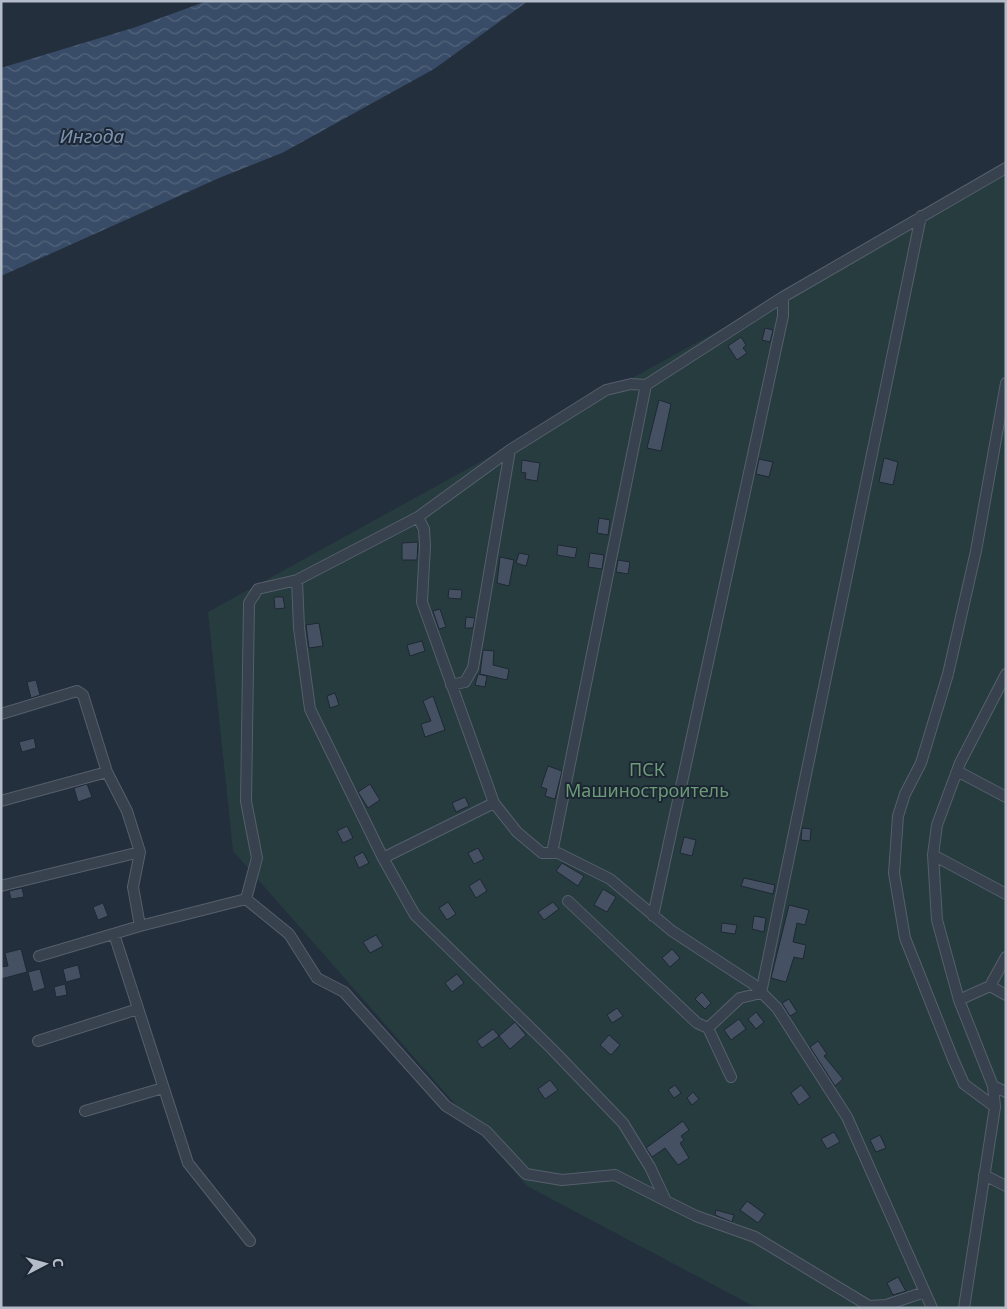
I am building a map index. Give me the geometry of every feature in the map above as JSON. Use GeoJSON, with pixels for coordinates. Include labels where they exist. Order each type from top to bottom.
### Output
{"type":"FeatureCollection","features":[{"type":"Feature","properties":{"kind":"street"},"geometry":{"type":"LineString","coordinates":[[246,899],[257,858],[246,801],[248,603],[258,589],[297,580],[418,517],[510,450],[606,390],[631,384],[646,385],[783,297],[1006,168]]}},
{"type":"Feature","properties":{"kind":"street"},"geometry":{"type":"LineString","coordinates":[[761,993],[921,216]]}},
{"type":"Feature","properties":{"kind":"street"},"geometry":{"type":"LineString","coordinates":[[653,916],[781,326],[783,297]]}},
{"type":"Feature","properties":{"kind":"street"},"geometry":{"type":"LineString","coordinates":[[995,1107],[964,1084],[953,1060],[905,938],[894,873],[898,816],[905,794],[922,763],[948,674],[974,561],[1006,383]]}},
{"type":"Feature","properties":{"kind":"street"},"geometry":{"type":"LineString","coordinates":[[552,853],[646,385]]}},
{"type":"Feature","properties":{"kind":"street"},"geometry":{"type":"LineString","coordinates":[[451,685],[465,682],[473,668],[510,450]]}},
{"type":"Feature","properties":{"kind":"street"},"geometry":{"type":"LineString","coordinates":[[418,517],[424,529],[422,602],[494,803],[518,832],[542,854],[558,853],[610,879],[672,931],[753,984],[777,1008],[847,1117],[932,1308]]}},
{"type":"Feature","properties":{"kind":"street"},"geometry":{"type":"LineString","coordinates":[[297,580],[298,628],[310,709],[383,858],[415,915],[551,1048],[622,1123],[650,1167],[666,1201]]}},
{"type":"Feature","properties":{"kind":"street"},"geometry":{"type":"LineString","coordinates":[[964,1308],[995,1107],[994,1086],[959,1000],[937,920],[933,855],[937,825],[957,771],[1002,691],[1006,674]]}},
{"type":"Feature","properties":{"kind":"street"},"geometry":{"type":"LineString","coordinates":[[1,714],[76,691],[83,694],[107,772],[127,811],[140,852],[133,887],[140,926]]}},
{"type":"Feature","properties":{"kind":"street"},"geometry":{"type":"LineString","coordinates":[[957,771],[1006,796]]}},
{"type":"Feature","properties":{"kind":"street"},"geometry":{"type":"LineString","coordinates":[[1,801],[107,772]]}},
{"type":"Feature","properties":{"kind":"street"},"geometry":{"type":"LineString","coordinates":[[383,858],[494,803]]}},
{"type":"Feature","properties":{"kind":"street"},"geometry":{"type":"LineString","coordinates":[[1,886],[140,852]]}},
{"type":"Feature","properties":{"kind":"street"},"geometry":{"type":"LineString","coordinates":[[933,855],[1006,894]]}},
{"type":"Feature","properties":{"kind":"street"},"geometry":{"type":"LineString","coordinates":[[246,899],[289,934],[317,978],[344,992],[446,1106],[486,1131],[526,1174],[562,1180],[615,1175],[696,1216],[755,1237],[870,1306],[886,1305],[925,1292]]}},
{"type":"Feature","properties":{"kind":"street"},"geometry":{"type":"LineString","coordinates":[[40,956],[140,926],[246,899]]}},
{"type":"Feature","properties":{"kind":"street"},"geometry":{"type":"LineString","coordinates":[[568,901],[697,1023],[708,1028],[731,1077]]}},
{"type":"Feature","properties":{"kind":"street"},"geometry":{"type":"LineString","coordinates":[[114,934],[188,1163],[250,1241]]}},
{"type":"Feature","properties":{"kind":"street"},"geometry":{"type":"LineString","coordinates":[[959,1000],[990,986],[1006,957]]}},
{"type":"Feature","properties":{"kind":"street"},"geometry":{"type":"LineString","coordinates":[[990,986],[1006,995]]}},
{"type":"Feature","properties":{"kind":"street"},"geometry":{"type":"LineString","coordinates":[[708,1028],[740,998],[761,993]]}},
{"type":"Feature","properties":{"kind":"street"},"geometry":{"type":"LineString","coordinates":[[38,1041],[138,1009]]}},
{"type":"Feature","properties":{"kind":"street"},"geometry":{"type":"LineString","coordinates":[[994,1086],[1006,1092]]}},
{"type":"Feature","properties":{"kind":"street"},"geometry":{"type":"LineString","coordinates":[[85,1111],[163,1088]]}},
{"type":"Feature","properties":{"kind":"street"},"geometry":{"type":"LineString","coordinates":[[984,1175],[1006,1186]]}},
{"type":"Feature","properties":{"kind":"green space","name":"ПСК Машиностроитель"},"geometry":{"type":"Polygon","coordinates":[[[1006,172],[1006,1308],[757,1308],[527,1186],[233,851],[208,612],[1006,172]]]}},
{"type":"Feature","properties":{"kind":"water","name":"Ингода"},"geometry":{"type":"Polygon","coordinates":[[[207,1],[528,1],[434,69],[282,153],[219,178],[1,276],[1,68],[136,27],[207,1]]]}},
{"type":"Feature","properties":{"kind":"building"},"geometry":{"type":"Polygon","coordinates":[[[765,328],[773,330],[770,342],[762,340],[765,328]]]}},
{"type":"Feature","properties":{"kind":"building"},"geometry":{"type":"Polygon","coordinates":[[[741,337],[746,345],[743,348],[747,353],[737,360],[728,346],[741,337]]]}},
{"type":"Feature","properties":{"kind":"building"},"geometry":{"type":"Polygon","coordinates":[[[659,400],[671,404],[661,451],[647,448],[659,400]]]}},
{"type":"Feature","properties":{"kind":"building"},"geometry":{"type":"Polygon","coordinates":[[[884,458],[898,462],[893,485],[879,482],[884,458]]]}},
{"type":"Feature","properties":{"kind":"building"},"geometry":{"type":"Polygon","coordinates":[[[759,459],[773,462],[769,477],[756,474],[759,459]]]}},
{"type":"Feature","properties":{"kind":"building"},"geometry":{"type":"Polygon","coordinates":[[[522,460],[540,463],[537,481],[525,479],[526,473],[521,472],[522,460]]]}},
{"type":"Feature","properties":{"kind":"building"},"geometry":{"type":"Polygon","coordinates":[[[599,518],[610,520],[608,535],[597,533],[599,518]]]}},
{"type":"Feature","properties":{"kind":"building"},"geometry":{"type":"Polygon","coordinates":[[[418,542],[417,560],[402,560],[402,543],[418,542]]]}},
{"type":"Feature","properties":{"kind":"building"},"geometry":{"type":"Polygon","coordinates":[[[558,545],[577,548],[575,558],[557,555],[558,545]]]}},
{"type":"Feature","properties":{"kind":"building"},"geometry":{"type":"Polygon","coordinates":[[[519,553],[529,555],[526,566],[516,563],[519,553]]]}},
{"type":"Feature","properties":{"kind":"building"},"geometry":{"type":"Polygon","coordinates":[[[590,553],[604,555],[602,569],[588,567],[590,553]]]}},
{"type":"Feature","properties":{"kind":"building"},"geometry":{"type":"Polygon","coordinates":[[[500,557],[514,560],[509,586],[497,583],[500,557]]]}},
{"type":"Feature","properties":{"kind":"building"},"geometry":{"type":"Polygon","coordinates":[[[618,560],[630,562],[628,574],[616,572],[618,560]]]}},
{"type":"Feature","properties":{"kind":"building"},"geometry":{"type":"Polygon","coordinates":[[[449,589],[462,590],[461,599],[448,598],[449,589]]]}},
{"type":"Feature","properties":{"kind":"building"},"geometry":{"type":"Polygon","coordinates":[[[274,597],[283,597],[285,608],[275,609],[274,597]]]}},
{"type":"Feature","properties":{"kind":"building"},"geometry":{"type":"Polygon","coordinates":[[[440,609],[446,627],[439,629],[433,611],[440,609]]]}},
{"type":"Feature","properties":{"kind":"building"},"geometry":{"type":"Polygon","coordinates":[[[466,617],[475,618],[473,628],[465,628],[466,617]]]}},
{"type":"Feature","properties":{"kind":"building"},"geometry":{"type":"Polygon","coordinates":[[[319,623],[323,646],[309,648],[306,625],[319,623]]]}},
{"type":"Feature","properties":{"kind":"building"},"geometry":{"type":"Polygon","coordinates":[[[422,641],[425,651],[410,656],[407,645],[422,641]]]}},
{"type":"Feature","properties":{"kind":"building"},"geometry":{"type":"Polygon","coordinates":[[[483,650],[494,651],[493,665],[509,669],[507,680],[480,674],[483,650]]]}},
{"type":"Feature","properties":{"kind":"building"},"geometry":{"type":"Polygon","coordinates":[[[478,674],[487,676],[485,687],[475,685],[478,674]]]}},
{"type":"Feature","properties":{"kind":"building"},"geometry":{"type":"Polygon","coordinates":[[[36,680],[40,695],[31,698],[27,682],[36,680]]]}},
{"type":"Feature","properties":{"kind":"building"},"geometry":{"type":"Polygon","coordinates":[[[335,693],[339,705],[330,708],[327,696],[335,693]]]}},
{"type":"Feature","properties":{"kind":"building"},"geometry":{"type":"Polygon","coordinates":[[[433,696],[445,730],[425,737],[421,724],[431,721],[423,701],[433,696]]]}},
{"type":"Feature","properties":{"kind":"building"},"geometry":{"type":"Polygon","coordinates":[[[34,738],[36,748],[22,752],[19,742],[34,738]]]}},
{"type":"Feature","properties":{"kind":"building"},"geometry":{"type":"Polygon","coordinates":[[[548,766],[562,771],[555,799],[545,796],[547,789],[541,787],[548,766]]]}},
{"type":"Feature","properties":{"kind":"building"},"geometry":{"type":"Polygon","coordinates":[[[87,784],[92,797],[78,802],[74,788],[87,784]]]}},
{"type":"Feature","properties":{"kind":"building"},"geometry":{"type":"Polygon","coordinates":[[[370,784],[380,800],[368,808],[358,792],[370,784]]]}},
{"type":"Feature","properties":{"kind":"building"},"geometry":{"type":"Polygon","coordinates":[[[465,797],[469,806],[456,812],[452,803],[465,797]]]}},
{"type":"Feature","properties":{"kind":"building"},"geometry":{"type":"Polygon","coordinates":[[[347,826],[353,838],[343,843],[337,831],[347,826]]]}},
{"type":"Feature","properties":{"kind":"building"},"geometry":{"type":"Polygon","coordinates":[[[802,828],[811,829],[810,841],[801,840],[802,828]]]}},
{"type":"Feature","properties":{"kind":"building"},"geometry":{"type":"Polygon","coordinates":[[[684,837],[696,840],[692,856],[680,853],[684,837]]]}},
{"type":"Feature","properties":{"kind":"building"},"geometry":{"type":"Polygon","coordinates":[[[478,848],[484,859],[474,864],[468,853],[478,848]]]}},
{"type":"Feature","properties":{"kind":"building"},"geometry":{"type":"Polygon","coordinates":[[[363,852],[369,863],[359,868],[354,857],[363,852]]]}},
{"type":"Feature","properties":{"kind":"building"},"geometry":{"type":"Polygon","coordinates":[[[562,863],[584,876],[578,886],[556,871],[562,863]]]}},
{"type":"Feature","properties":{"kind":"building"},"geometry":{"type":"Polygon","coordinates":[[[744,878],[775,885],[773,894],[741,886],[744,878]]]}},
{"type":"Feature","properties":{"kind":"building"},"geometry":{"type":"Polygon","coordinates":[[[480,879],[487,891],[476,898],[469,886],[480,879]]]}},
{"type":"Feature","properties":{"kind":"building"},"geometry":{"type":"Polygon","coordinates":[[[22,888],[24,897],[11,899],[9,891],[22,888]]]}},
{"type":"Feature","properties":{"kind":"building"},"geometry":{"type":"Polygon","coordinates":[[[603,889],[616,897],[607,912],[594,905],[603,889]]]}},
{"type":"Feature","properties":{"kind":"building"},"geometry":{"type":"Polygon","coordinates":[[[448,902],[456,914],[447,920],[439,908],[448,902]]]}},
{"type":"Feature","properties":{"kind":"building"},"geometry":{"type":"Polygon","coordinates":[[[553,902],[559,909],[544,920],[538,912],[553,902]]]}},
{"type":"Feature","properties":{"kind":"building"},"geometry":{"type":"Polygon","coordinates":[[[103,903],[108,916],[98,920],[93,907],[103,903]]]}},
{"type":"Feature","properties":{"kind":"building"},"geometry":{"type":"Polygon","coordinates":[[[789,905],[809,910],[805,925],[797,923],[793,942],[806,945],[803,959],[794,957],[786,982],[771,978],[789,905]]]}},
{"type":"Feature","properties":{"kind":"building"},"geometry":{"type":"Polygon","coordinates":[[[754,916],[766,918],[764,932],[752,929],[754,916]]]}},
{"type":"Feature","properties":{"kind":"building"},"geometry":{"type":"Polygon","coordinates":[[[722,923],[737,925],[735,934],[721,932],[722,923]]]}},
{"type":"Feature","properties":{"kind":"building"},"geometry":{"type":"Polygon","coordinates":[[[376,935],[383,946],[370,953],[363,942],[376,935]]]}},
{"type":"Feature","properties":{"kind":"building"},"geometry":{"type":"Polygon","coordinates":[[[21,949],[27,972],[1,979],[1,967],[8,966],[5,953],[21,949]]]}},
{"type":"Feature","properties":{"kind":"building"},"geometry":{"type":"Polygon","coordinates":[[[672,949],[680,958],[670,967],[662,958],[672,949]]]}},
{"type":"Feature","properties":{"kind":"building"},"geometry":{"type":"Polygon","coordinates":[[[78,965],[81,978],[66,982],[63,969],[78,965]]]}},
{"type":"Feature","properties":{"kind":"building"},"geometry":{"type":"Polygon","coordinates":[[[40,969],[45,988],[33,992],[28,972],[40,969]]]}},
{"type":"Feature","properties":{"kind":"building"},"geometry":{"type":"Polygon","coordinates":[[[457,974],[464,983],[452,992],[445,983],[457,974]]]}},
{"type":"Feature","properties":{"kind":"building"},"geometry":{"type":"Polygon","coordinates":[[[65,984],[67,995],[56,997],[54,987],[65,984]]]}},
{"type":"Feature","properties":{"kind":"building"},"geometry":{"type":"Polygon","coordinates":[[[702,992],[711,1003],[705,1009],[695,999],[702,992]]]}},
{"type":"Feature","properties":{"kind":"building"},"geometry":{"type":"Polygon","coordinates":[[[789,999],[797,1012],[790,1016],[782,1003],[789,999]]]}},
{"type":"Feature","properties":{"kind":"building"},"geometry":{"type":"Polygon","coordinates":[[[617,1008],[623,1016],[612,1023],[607,1015],[617,1008]]]}},
{"type":"Feature","properties":{"kind":"building"},"geometry":{"type":"Polygon","coordinates":[[[756,1012],[764,1022],[756,1029],[748,1019],[756,1012]]]}},
{"type":"Feature","properties":{"kind":"building"},"geometry":{"type":"Polygon","coordinates":[[[739,1019],[746,1029],[731,1040],[724,1030],[739,1019]]]}},
{"type":"Feature","properties":{"kind":"building"},"geometry":{"type":"Polygon","coordinates":[[[515,1022],[526,1035],[510,1049],[499,1036],[515,1022]]]}},
{"type":"Feature","properties":{"kind":"building"},"geometry":{"type":"Polygon","coordinates":[[[493,1029],[499,1036],[482,1048],[477,1041],[493,1029]]]}},
{"type":"Feature","properties":{"kind":"building"},"geometry":{"type":"Polygon","coordinates":[[[609,1035],[620,1045],[611,1055],[600,1045],[609,1035]]]}},
{"type":"Feature","properties":{"kind":"building"},"geometry":{"type":"Polygon","coordinates":[[[818,1041],[827,1054],[824,1056],[843,1079],[835,1086],[810,1047],[818,1041]]]}},
{"type":"Feature","properties":{"kind":"building"},"geometry":{"type":"Polygon","coordinates":[[[550,1080],[558,1090],[545,1099],[538,1089],[550,1080]]]}},
{"type":"Feature","properties":{"kind":"building"},"geometry":{"type":"Polygon","coordinates":[[[675,1085],[681,1093],[674,1098],[668,1090],[675,1085]]]}},
{"type":"Feature","properties":{"kind":"building"},"geometry":{"type":"Polygon","coordinates":[[[801,1085],[810,1097],[799,1105],[791,1093],[801,1085]]]}},
{"type":"Feature","properties":{"kind":"building"},"geometry":{"type":"Polygon","coordinates":[[[693,1092],[699,1099],[692,1105],[687,1098],[693,1092]]]}},
{"type":"Feature","properties":{"kind":"building"},"geometry":{"type":"Polygon","coordinates":[[[683,1121],[689,1130],[681,1136],[684,1140],[680,1143],[689,1158],[678,1165],[665,1148],[652,1157],[646,1148],[683,1121]]]}},
{"type":"Feature","properties":{"kind":"building"},"geometry":{"type":"Polygon","coordinates":[[[834,1132],[840,1142],[827,1149],[821,1139],[834,1132]]]}},
{"type":"Feature","properties":{"kind":"building"},"geometry":{"type":"Polygon","coordinates":[[[880,1135],[886,1148],[876,1152],[870,1140],[880,1135]]]}},
{"type":"Feature","properties":{"kind":"building"},"geometry":{"type":"Polygon","coordinates":[[[747,1201],[765,1214],[758,1223],[740,1210],[747,1201]]]}},
{"type":"Feature","properties":{"kind":"building"},"geometry":{"type":"Polygon","coordinates":[[[716,1210],[734,1215],[732,1222],[715,1215],[716,1210]]]}},
{"type":"Feature","properties":{"kind":"building"},"geometry":{"type":"Polygon","coordinates":[[[898,1277],[906,1291],[893,1295],[887,1283],[898,1277]]]}}]}
